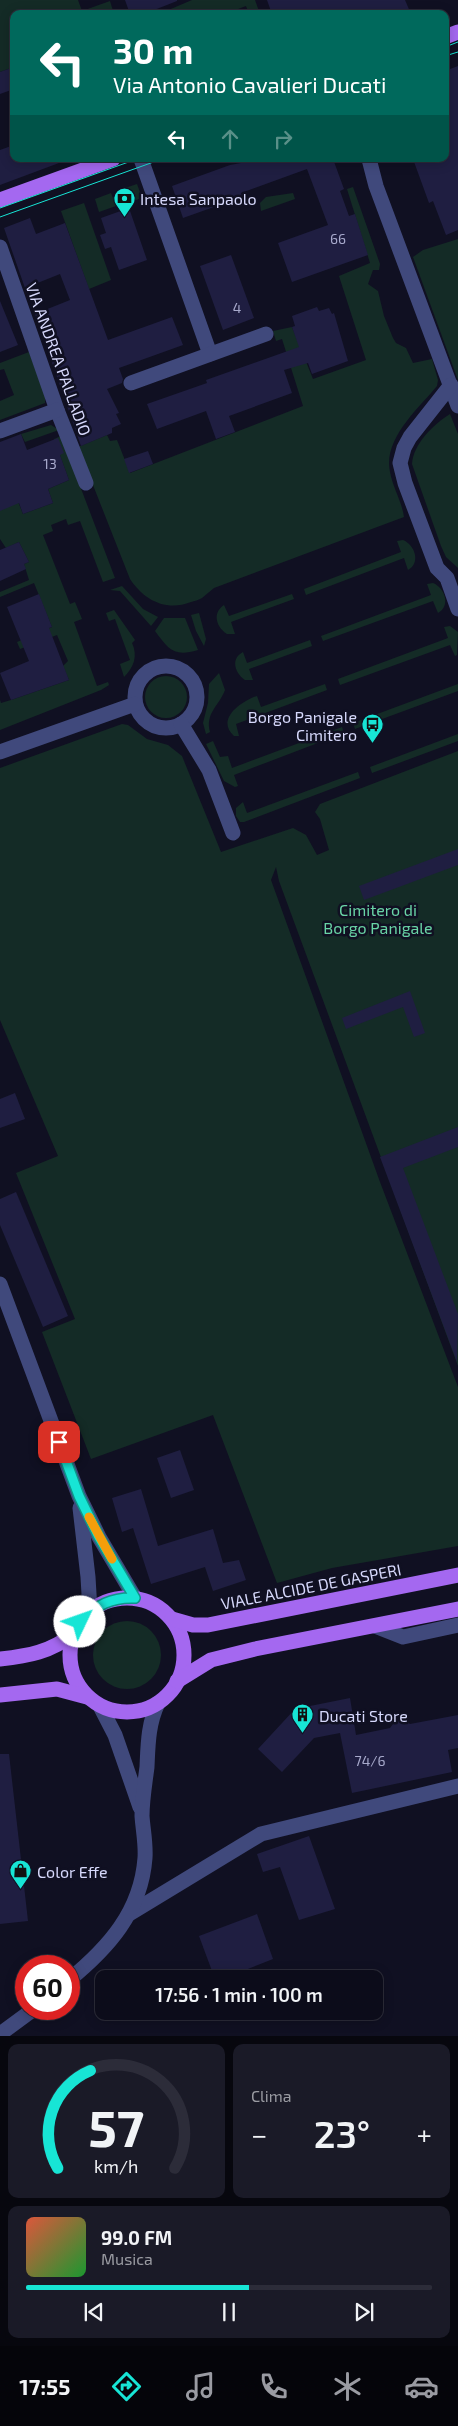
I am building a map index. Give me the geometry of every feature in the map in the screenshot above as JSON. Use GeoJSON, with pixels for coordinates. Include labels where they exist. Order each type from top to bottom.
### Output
{"type":"FeatureCollection","features":[{"type":"Feature","properties":{"kind":"main road"},"geometry":{"type":"LineString","coordinates":[[0,200],[105,162]]}},
{"type":"Feature","properties":{"kind":"main road","name":"VIALE ALCIDE DE GASPERI"},"geometry":{"type":"LineString","coordinates":[[172,1619],[192,1625],[208,1625],[458,1575]]}},
{"type":"Feature","properties":{"kind":"main road"},"geometry":{"type":"LineString","coordinates":[[0,1659],[48,1651],[60,1645],[73,1634],[90,1611],[111,1600],[135,1598],[149,1602],[172,1619],[181,1639],[183,1649],[181,1671],[177,1681],[158,1704],[139,1711],[126,1712],[100,1706],[87,1697],[57,1689],[0,1695]]}},
{"type":"Feature","properties":{"kind":"main road"},"geometry":{"type":"LineString","coordinates":[[177,1681],[211,1660],[458,1609]]}},
{"type":"Feature","properties":{"kind":"main road"},"geometry":{"type":"LineString","coordinates":[[73,1634],[69,1656],[71,1667],[77,1683],[87,1697]]}},
{"type":"Feature","properties":{"kind":"street"},"geometry":{"type":"LineString","coordinates":[[142,162],[210,354]]}},
{"type":"Feature","properties":{"kind":"street"},"geometry":{"type":"LineString","coordinates":[[370,162],[376,186],[458,406]]}},
{"type":"Feature","properties":{"kind":"street","name":"VIA ANDREA PALLADIO"},"geometry":{"type":"LineString","coordinates":[[0,247],[86,483]]}},
{"type":"Feature","properties":{"kind":"street"},"geometry":{"type":"LineString","coordinates":[[131,383],[266,334]]}},
{"type":"Feature","properties":{"kind":"street"},"geometry":{"type":"LineString","coordinates":[[451,385],[410,437],[401,457],[401,473],[428,547],[437,568],[446,578],[458,609]]}},
{"type":"Feature","properties":{"kind":"street"},"geometry":{"type":"LineString","coordinates":[[0,431],[58,410]]}},
{"type":"Feature","properties":{"kind":"street"},"geometry":{"type":"LineString","coordinates":[[165,666],[179,669],[190,677],[197,695],[192,713],[181,724],[168,728],[154,726],[140,715],[135,704],[136,686],[147,672],[165,666]]}},
{"type":"Feature","properties":{"kind":"street"},"geometry":{"type":"LineString","coordinates":[[0,752],[135,704]]}},
{"type":"Feature","properties":{"kind":"street"},"geometry":{"type":"LineString","coordinates":[[181,724],[209,770],[233,834]]}},
{"type":"Feature","properties":{"kind":"street"},"geometry":{"type":"LineString","coordinates":[[0,1284],[79,1496],[99,1537],[135,1598]]}},
{"type":"Feature","properties":{"kind":"street"},"geometry":{"type":"LineString","coordinates":[[79,1496],[90,1611]]}},
{"type":"Feature","properties":{"kind":"street"},"geometry":{"type":"LineString","coordinates":[[374,1626],[403,1637],[458,1626]]}},
{"type":"Feature","properties":{"kind":"street"},"geometry":{"type":"LineString","coordinates":[[80,1970],[111,1942],[129,1914],[141,1883],[145,1857],[142,1814],[149,1733],[152,1715],[158,1704]]}},
{"type":"Feature","properties":{"kind":"street"},"geometry":{"type":"LineString","coordinates":[[100,1706],[115,1735],[142,1814]]}},
{"type":"Feature","properties":{"kind":"street"},"geometry":{"type":"LineString","coordinates":[[129,1914],[262,1834],[458,1786]]}},
{"type":"Feature","properties":{"kind":"street"},"geometry":{"type":"LineString","coordinates":[[0,2034],[19,2020]]}},
{"type":"Feature","properties":{"kind":"green space"},"geometry":{"type":"Polygon","coordinates":[[[0,0],[78,0],[82,10],[10,10],[10,68],[0,72],[0,0]]]}},
{"type":"Feature","properties":{"kind":"green space"},"geometry":{"type":"Polygon","coordinates":[[[192,0],[255,0],[259,10],[248,10],[246,6],[236,10],[168,10],[192,0]]]}},
{"type":"Feature","properties":{"kind":"green space"},"geometry":{"type":"Polygon","coordinates":[[[110,1],[113,10],[85,10],[110,1]]]}},
{"type":"Feature","properties":{"kind":"green space"},"geometry":{"type":"Polygon","coordinates":[[[137,184],[142,198],[127,203],[122,189],[137,184]]]}},
{"type":"Feature","properties":{"kind":"green space"},"geometry":{"type":"Polygon","coordinates":[[[353,187],[380,264],[379,270],[373,270],[368,284],[378,291],[384,316],[396,343],[406,348],[413,363],[432,359],[438,380],[437,386],[397,436],[389,460],[393,484],[404,517],[214,588],[198,600],[173,606],[156,602],[142,593],[130,579],[78,447],[107,435],[110,441],[117,440],[130,473],[303,406],[282,339],[276,341],[273,331],[292,327],[313,379],[366,360],[339,276],[370,263],[347,189],[353,187]]]}},
{"type":"Feature","properties":{"kind":"green space"},"geometry":{"type":"Polygon","coordinates":[[[111,193],[116,206],[99,212],[95,199],[111,193]]]}},
{"type":"Feature","properties":{"kind":"green space"},"geometry":{"type":"Polygon","coordinates":[[[293,193],[295,199],[261,211],[260,203],[266,197],[293,193]]]}},
{"type":"Feature","properties":{"kind":"green space"},"geometry":{"type":"Polygon","coordinates":[[[84,203],[111,280],[89,289],[61,211],[84,203]]]}},
{"type":"Feature","properties":{"kind":"green space"},"geometry":{"type":"Polygon","coordinates":[[[458,239],[458,380],[413,257],[423,250],[458,239]]]}},
{"type":"Feature","properties":{"kind":"green space"},"geometry":{"type":"Polygon","coordinates":[[[29,352],[45,396],[45,403],[0,420],[0,401],[14,395],[4,369],[0,370],[0,363],[29,352]]]}},
{"type":"Feature","properties":{"kind":"green space"},"geometry":{"type":"Polygon","coordinates":[[[450,414],[458,434],[458,568],[446,557],[441,546],[412,464],[416,449],[425,435],[450,414]]]}},
{"type":"Feature","properties":{"kind":"green space"},"geometry":{"type":"Polygon","coordinates":[[[51,425],[59,430],[25,442],[21,434],[51,425]]]}},
{"type":"Feature","properties":{"kind":"green space"},"geometry":{"type":"Polygon","coordinates":[[[61,436],[115,578],[103,582],[80,521],[68,525],[66,519],[51,525],[53,531],[43,535],[70,604],[75,602],[82,619],[74,622],[97,686],[108,682],[109,685],[101,690],[0,730],[0,700],[1,703],[69,680],[63,666],[68,661],[57,635],[20,649],[17,642],[52,627],[34,583],[0,597],[0,592],[29,580],[24,564],[29,562],[19,542],[6,548],[0,539],[0,508],[17,499],[23,514],[53,503],[48,489],[69,480],[54,439],[61,436]]]}},
{"type":"Feature","properties":{"kind":"green space"},"geometry":{"type":"Polygon","coordinates":[[[403,540],[411,546],[415,554],[414,563],[408,570],[404,558],[306,595],[304,589],[401,552],[397,541],[403,540]]]}},
{"type":"Feature","properties":{"kind":"green space"},"geometry":{"type":"Polygon","coordinates":[[[433,583],[441,589],[445,597],[444,606],[438,613],[433,601],[323,641],[321,636],[431,595],[427,584],[433,583]]]}},
{"type":"Feature","properties":{"kind":"green space"},"geometry":{"type":"Polygon","coordinates":[[[122,586],[143,609],[158,617],[151,626],[120,591],[110,590],[122,586]]]}},
{"type":"Feature","properties":{"kind":"green space"},"geometry":{"type":"Polygon","coordinates":[[[292,594],[294,599],[231,622],[235,634],[227,634],[218,624],[218,612],[224,605],[229,616],[292,594]]]}},
{"type":"Feature","properties":{"kind":"green space"},"geometry":{"type":"Polygon","coordinates":[[[114,610],[135,640],[132,643],[135,652],[134,661],[124,677],[120,664],[130,660],[115,619],[109,621],[106,613],[114,610]]]}},
{"type":"Feature","properties":{"kind":"green space"},"geometry":{"type":"Polygon","coordinates":[[[199,613],[206,639],[204,646],[196,631],[191,615],[199,613]]]}},
{"type":"Feature","properties":{"kind":"green space"},"geometry":{"type":"Polygon","coordinates":[[[164,618],[185,618],[198,650],[183,653],[168,647],[155,631],[164,618]]]}},
{"type":"Feature","properties":{"kind":"green space"},"geometry":{"type":"Polygon","coordinates":[[[450,626],[458,632],[457,655],[455,656],[450,645],[340,685],[338,679],[448,638],[444,627],[450,626]]]}},
{"type":"Feature","properties":{"kind":"green space"},"geometry":{"type":"Polygon","coordinates":[[[310,640],[312,646],[249,669],[253,680],[245,680],[235,666],[236,658],[243,652],[247,663],[310,640]]]}},
{"type":"Feature","properties":{"kind":"green space"},"geometry":{"type":"Polygon","coordinates":[[[219,673],[225,690],[211,715],[209,720],[210,732],[206,734],[203,723],[208,703],[209,684],[219,673]]]}},
{"type":"Feature","properties":{"kind":"green space"},"geometry":{"type":"Polygon","coordinates":[[[170,676],[178,679],[184,685],[187,697],[184,709],[178,715],[162,718],[154,715],[148,709],[145,693],[148,685],[154,679],[170,676]]]}},
{"type":"Feature","properties":{"kind":"green space"},"geometry":{"type":"Polygon","coordinates":[[[325,684],[327,690],[236,724],[239,736],[234,736],[229,730],[227,723],[229,717],[238,706],[251,698],[257,696],[261,707],[325,684]]]}},
{"type":"Feature","properties":{"kind":"green space"},"geometry":{"type":"Polygon","coordinates":[[[458,684],[458,691],[355,729],[353,723],[458,684]]]}},
{"type":"Feature","properties":{"kind":"green space","name":"Cimitero di Borgo Panigale"},"geometry":{"type":"Polygon","coordinates":[[[122,724],[128,725],[147,739],[168,745],[182,756],[221,852],[293,828],[306,835],[317,855],[329,850],[320,819],[315,812],[320,804],[458,751],[458,1366],[279,881],[276,867],[271,880],[380,1182],[458,1387],[458,1546],[332,1568],[277,1583],[213,1415],[91,1459],[42,1332],[75,1319],[16,1173],[58,1156],[0,1020],[0,768],[122,724]]]}},
{"type":"Feature","properties":{"kind":"green space"},"geometry":{"type":"Polygon","coordinates":[[[342,727],[344,733],[234,775],[238,786],[235,787],[224,781],[206,744],[213,741],[220,757],[228,756],[232,768],[342,727]]]}},
{"type":"Feature","properties":{"kind":"green space"},"geometry":{"type":"Polygon","coordinates":[[[458,734],[458,741],[372,773],[370,767],[458,734]]]}},
{"type":"Feature","properties":{"kind":"green space"},"geometry":{"type":"Polygon","coordinates":[[[358,772],[360,778],[244,822],[240,822],[236,816],[236,808],[243,802],[247,813],[358,772]]]}},
{"type":"Feature","properties":{"kind":"green space"},"geometry":{"type":"Polygon","coordinates":[[[134,1621],[146,1627],[155,1636],[161,1648],[159,1668],[151,1679],[134,1689],[120,1689],[103,1679],[95,1668],[93,1648],[103,1631],[114,1623],[134,1621]]]}},
{"type":"Feature","properties":{"kind":"building"},"geometry":{"type":"Polygon","coordinates":[[[125,0],[177,0],[154,10],[129,10],[125,0]]]}},
{"type":"Feature","properties":{"kind":"building"},"geometry":{"type":"Polygon","coordinates":[[[267,0],[405,0],[409,10],[271,10],[267,0]]]}},
{"type":"Feature","properties":{"kind":"building"},"geometry":{"type":"Polygon","coordinates":[[[458,66],[458,230],[446,235],[433,201],[429,203],[414,162],[449,162],[449,69],[458,66]]]}},
{"type":"Feature","properties":{"kind":"building"},"geometry":{"type":"Polygon","coordinates":[[[10,68],[10,90],[0,94],[0,72],[10,68]]]}},
{"type":"Feature","properties":{"kind":"building"},"geometry":{"type":"Polygon","coordinates":[[[10,146],[10,162],[62,162],[0,185],[0,150],[10,146]]]}},
{"type":"Feature","properties":{"kind":"building"},"geometry":{"type":"Polygon","coordinates":[[[246,162],[334,162],[344,189],[340,191],[349,216],[355,214],[368,255],[292,282],[278,243],[328,225],[307,169],[241,193],[242,197],[183,218],[172,186],[230,165],[246,162]]]}},
{"type":"Feature","properties":{"kind":"building"},"geometry":{"type":"Polygon","coordinates":[[[129,208],[147,260],[119,270],[111,247],[105,249],[100,235],[106,233],[101,218],[129,208]]]}},
{"type":"Feature","properties":{"kind":"building"},"geometry":{"type":"Polygon","coordinates":[[[30,218],[36,234],[65,223],[108,340],[172,317],[183,345],[119,368],[123,379],[122,383],[107,389],[119,413],[116,414],[121,424],[112,428],[112,433],[81,446],[35,314],[70,300],[60,274],[25,288],[4,228],[30,218]]]}},
{"type":"Feature","properties":{"kind":"building"},"geometry":{"type":"Polygon","coordinates":[[[231,255],[254,318],[223,330],[200,266],[231,255]]]}},
{"type":"Feature","properties":{"kind":"building"},"geometry":{"type":"Polygon","coordinates":[[[0,301],[18,345],[0,352],[0,301]]]}},
{"type":"Feature","properties":{"kind":"building"},"geometry":{"type":"Polygon","coordinates":[[[317,307],[319,311],[329,308],[332,314],[334,313],[348,361],[312,374],[308,363],[284,370],[292,393],[229,416],[235,432],[216,439],[206,411],[157,429],[147,404],[207,383],[206,380],[299,347],[292,327],[295,326],[292,316],[317,307]]]}},
{"type":"Feature","properties":{"kind":"building"},"geometry":{"type":"Polygon","coordinates":[[[21,434],[27,450],[58,438],[64,453],[60,455],[69,480],[48,489],[53,503],[23,514],[19,503],[0,511],[0,442],[21,434]]]}},
{"type":"Feature","properties":{"kind":"building"},"geometry":{"type":"Polygon","coordinates":[[[148,451],[153,464],[129,473],[124,459],[148,451]]]}},
{"type":"Feature","properties":{"kind":"building"},"geometry":{"type":"Polygon","coordinates":[[[19,542],[29,562],[24,564],[26,569],[0,581],[0,550],[19,542]]]}},
{"type":"Feature","properties":{"kind":"building"},"geometry":{"type":"Polygon","coordinates":[[[39,594],[52,627],[49,628],[69,680],[11,700],[0,673],[29,661],[7,607],[39,594]]]}},
{"type":"Feature","properties":{"kind":"building"},"geometry":{"type":"Polygon","coordinates":[[[458,849],[458,865],[364,900],[359,886],[458,849]]]}},
{"type":"Feature","properties":{"kind":"building"},"geometry":{"type":"Polygon","coordinates":[[[410,991],[425,1033],[414,1037],[403,1007],[346,1029],[342,1018],[410,991]]]}},
{"type":"Feature","properties":{"kind":"building"},"geometry":{"type":"Polygon","coordinates":[[[15,1093],[25,1119],[0,1128],[0,1099],[15,1093]]]}},
{"type":"Feature","properties":{"kind":"building"},"geometry":{"type":"Polygon","coordinates":[[[458,1127],[458,1147],[403,1168],[458,1314],[457,1362],[380,1157],[458,1127]]]}},
{"type":"Feature","properties":{"kind":"building"},"geometry":{"type":"Polygon","coordinates":[[[16,1192],[68,1316],[43,1327],[0,1225],[0,1199],[16,1192]]]}},
{"type":"Feature","properties":{"kind":"building"},"geometry":{"type":"Polygon","coordinates":[[[180,1450],[194,1490],[171,1498],[157,1458],[180,1450]]]}},
{"type":"Feature","properties":{"kind":"building"},"geometry":{"type":"Polygon","coordinates":[[[141,1489],[158,1546],[213,1529],[223,1563],[239,1560],[246,1580],[213,1591],[205,1567],[151,1584],[133,1528],[122,1532],[112,1498],[141,1489]]]}},
{"type":"Feature","properties":{"kind":"building"},"geometry":{"type":"Polygon","coordinates":[[[350,1698],[356,1735],[390,1728],[399,1716],[410,1724],[458,1715],[458,1748],[448,1750],[452,1772],[352,1793],[340,1733],[314,1738],[282,1772],[258,1749],[295,1709],[350,1698]]]}},
{"type":"Feature","properties":{"kind":"building"},"geometry":{"type":"Polygon","coordinates":[[[0,1754],[9,1754],[28,1921],[0,1924],[0,1754]]]}},
{"type":"Feature","properties":{"kind":"building"},"geometry":{"type":"Polygon","coordinates":[[[309,1836],[335,1909],[299,1920],[280,1867],[263,1872],[257,1854],[309,1836]]]}},
{"type":"Feature","properties":{"kind":"building"},"geometry":{"type":"Polygon","coordinates":[[[257,1914],[273,1959],[246,1970],[212,1970],[199,1936],[257,1914]]]}},
{"type":"Feature","properties":{"kind":"tram line"},"geometry":{"type":"LineString","coordinates":[[449,45],[458,42]]}},
{"type":"Feature","properties":{"kind":"tram line"},"geometry":{"type":"LineString","coordinates":[[449,55],[458,52]]}},
{"type":"Feature","properties":{"kind":"tram line"},"geometry":{"type":"LineString","coordinates":[[0,208],[129,162]]}},
{"type":"Feature","properties":{"kind":"tram line"},"geometry":{"type":"LineString","coordinates":[[0,217],[154,162]]}},
{"type":"Feature","properties":{"kind":"slow traffic"},"geometry":{"type":"LineString","coordinates":[[89,1517],[112,1559]]}},
{"type":"Feature","properties":{"kind":"place","name":"Intesa Sanpaolo"},"geometry":{"type":"Point","coordinates":[124,217]}},
{"type":"Feature","properties":{"kind":"place","name":"Borgo Panigale Cimitero"},"geometry":{"type":"Point","coordinates":[373,744]}},
{"type":"Feature","properties":{"kind":"place","name":"Ducati Store"},"geometry":{"type":"Point","coordinates":[303,1734]}},
{"type":"Feature","properties":{"kind":"place","name":"Color Effe"},"geometry":{"type":"Point","coordinates":[21,1890]}},
{"type":"Feature","properties":{"kind":"route"},"geometry":{"type":"LineString","coordinates":[[59,1442],[79,1496],[99,1537],[135,1598],[111,1600],[100,1604],[80,1622]]}}]}
